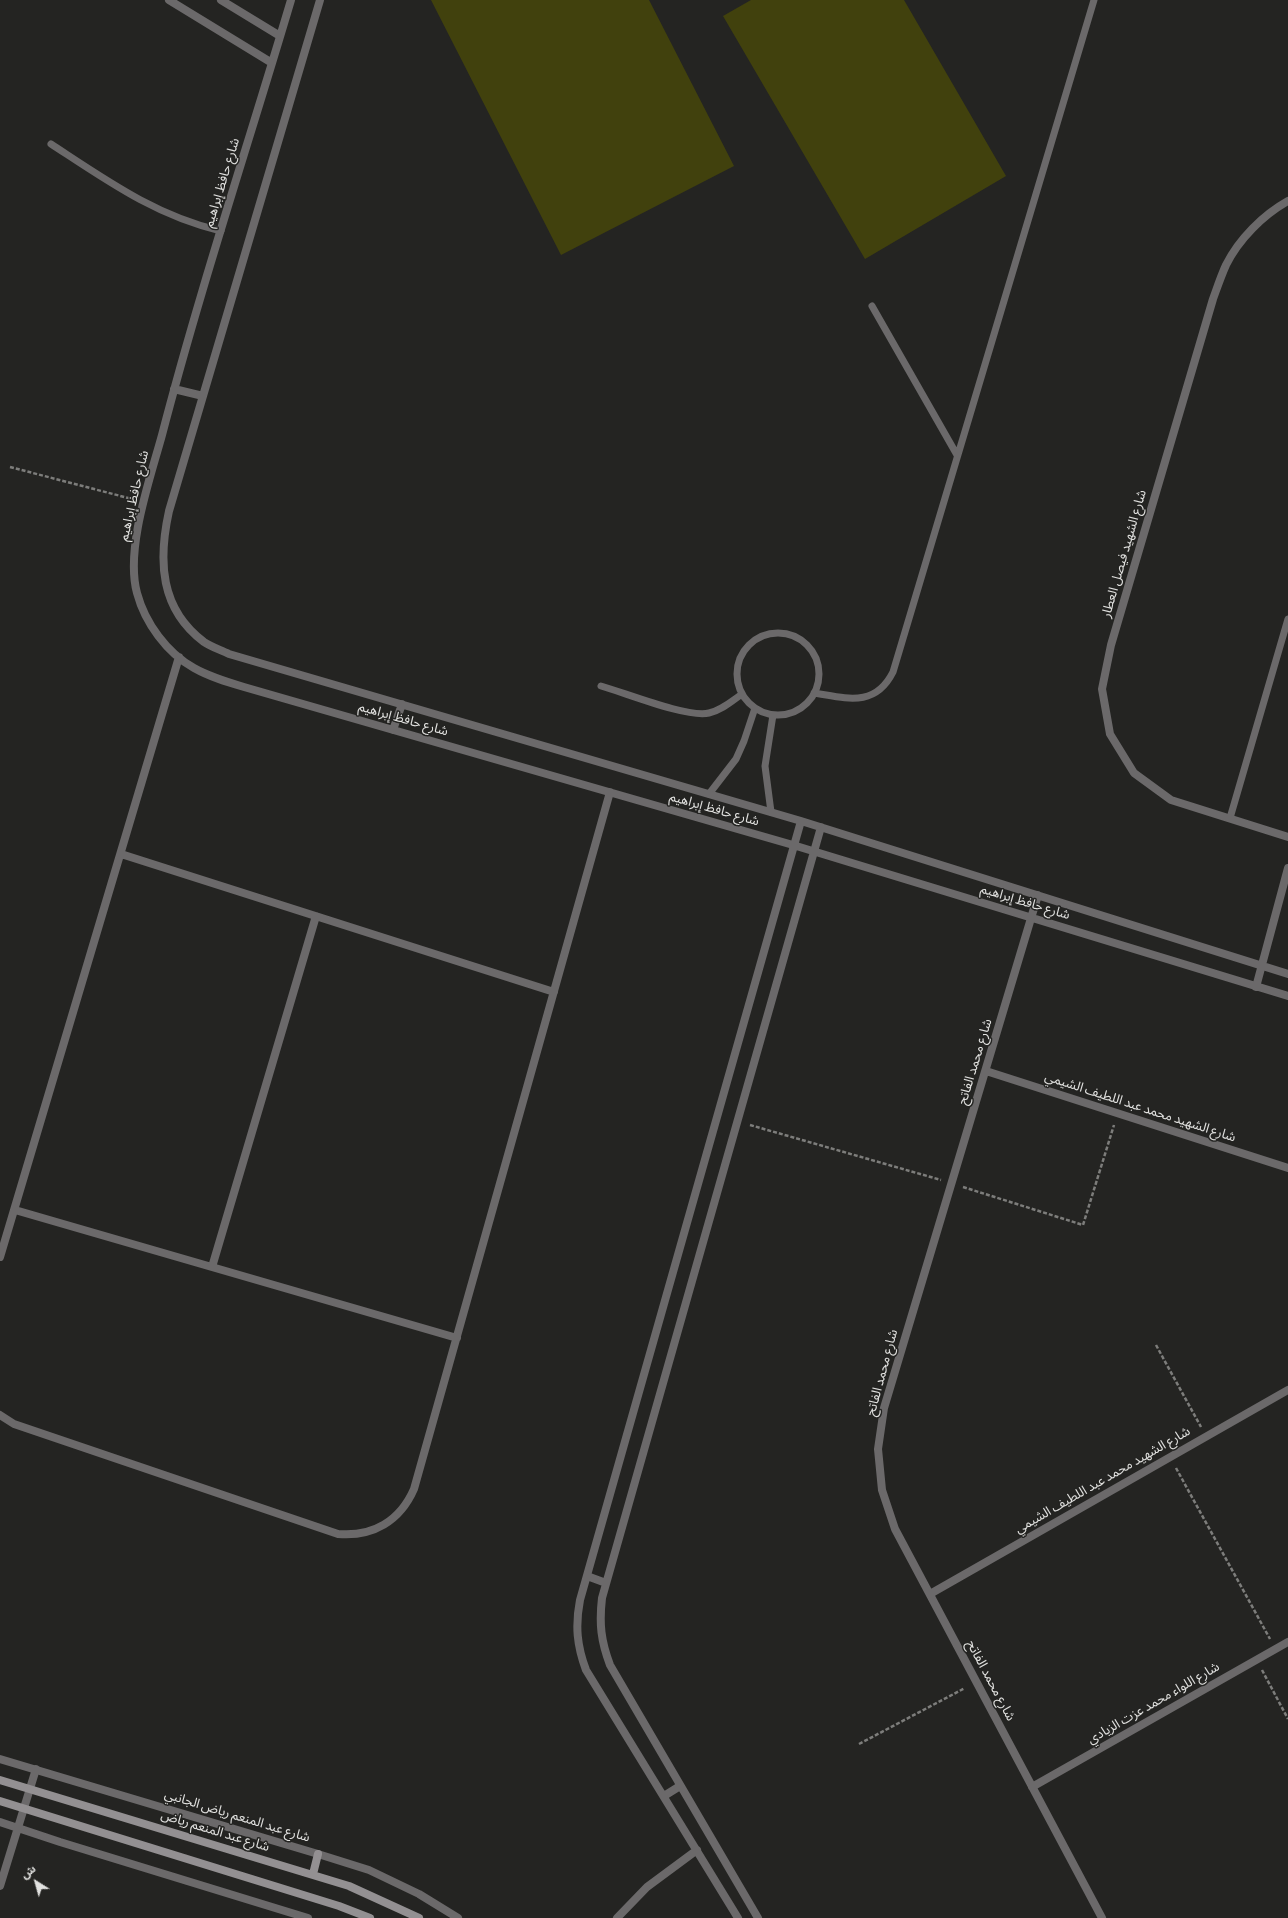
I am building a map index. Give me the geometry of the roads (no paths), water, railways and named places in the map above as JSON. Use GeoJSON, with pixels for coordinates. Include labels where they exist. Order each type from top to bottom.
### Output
{"type":"FeatureCollection","features":[{"type":"Feature","properties":{"kind":"street"},"geometry":{"type":"LineString","coordinates":[[169,0],[272,63]]}},
{"type":"Feature","properties":{"kind":"street"},"geometry":{"type":"LineString","coordinates":[[221,0],[280,36]]}},
{"type":"Feature","properties":{"kind":"street","name":"شارع حافظ إبراهيم"},"geometry":{"type":"LineString","coordinates":[[291,0],[174,389],[137,532],[135,555],[137,592],[148,621],[166,646],[194,668],[216,678],[794,845],[1288,996]]}},
{"type":"Feature","properties":{"kind":"street","name":"شارع حافظ إبراهيم"},"geometry":{"type":"LineString","coordinates":[[320,0],[164,535],[162,558],[164,582],[172,605],[185,625],[205,643],[229,654],[821,827],[1288,974]]}},
{"type":"Feature","properties":{"kind":"street","name":"شارع الشهيد فيصل العطار"},"geometry":{"type":"LineString","coordinates":[[1288,201],[1278,207],[1249,232],[1227,264],[1213,299],[1111,645],[1102,689],[1110,734],[1134,773],[1171,800],[1288,837]]}},
{"type":"Feature","properties":{"kind":"street"},"geometry":{"type":"LineString","coordinates":[[174,389],[204,396]]}},
{"type":"Feature","properties":{"kind":"street"},"geometry":{"type":"LineString","coordinates":[[0,1257],[179,657]]}},
{"type":"Feature","properties":{"kind":"street"},"geometry":{"type":"LineString","coordinates":[[393,730],[402,704]]}},
{"type":"Feature","properties":{"kind":"street"},"geometry":{"type":"LineString","coordinates":[[0,1415],[14,1424],[338,1534],[362,1534],[373,1531],[389,1522],[402,1510],[414,1489],[610,792]]}},
{"type":"Feature","properties":{"kind":"street"},"geometry":{"type":"LineString","coordinates":[[738,1918],[586,1670],[580,1654],[577,1636],[577,1618],[587,1576],[800,821]]}},
{"type":"Feature","properties":{"kind":"street"},"geometry":{"type":"LineString","coordinates":[[758,1918],[610,1665],[602,1644],[600,1621],[602,1598],[606,1582],[821,827]]}},
{"type":"Feature","properties":{"kind":"street"},"geometry":{"type":"LineString","coordinates":[[120,854],[554,992]]}},
{"type":"Feature","properties":{"kind":"street"},"geometry":{"type":"LineString","coordinates":[[1256,987],[1288,868]]}},
{"type":"Feature","properties":{"kind":"street","name":"شارع محمد الفاتح"},"geometry":{"type":"LineString","coordinates":[[1038,895],[884,1408],[878,1449],[882,1490],[895,1529],[1102,1918]]}},
{"type":"Feature","properties":{"kind":"street"},"geometry":{"type":"LineString","coordinates":[[212,1267],[316,916]]}},
{"type":"Feature","properties":{"kind":"street","name":"شارع الشهيد محمد عبد اللطيف الشيمي"},"geometry":{"type":"LineString","coordinates":[[986,1071],[1288,1168]]}},
{"type":"Feature","properties":{"kind":"street"},"geometry":{"type":"LineString","coordinates":[[15,1210],[457,1338]]}},
{"type":"Feature","properties":{"kind":"street","name":"شارع الشهيد محمد عبد اللطيف الشيمي"},"geometry":{"type":"LineString","coordinates":[[930,1594],[1288,1390]]}},
{"type":"Feature","properties":{"kind":"street"},"geometry":{"type":"LineString","coordinates":[[587,1576],[606,1582]]}},
{"type":"Feature","properties":{"kind":"street","name":"شارع اللواء محمد عزت الزيادي"},"geometry":{"type":"LineString","coordinates":[[1032,1787],[1288,1642]]}},
{"type":"Feature","properties":{"kind":"street","name":"شارع عبد المنعم رياض الجانبي"},"geometry":{"type":"LineString","coordinates":[[0,1759],[318,1854],[376,1874],[419,1894],[458,1918]]}},
{"type":"Feature","properties":{"kind":"street"},"geometry":{"type":"LineString","coordinates":[[0,1886],[36,1769]]}},
{"type":"Feature","properties":{"kind":"street","name":"شارع عبد المنعم رياض"},"geometry":{"type":"LineString","coordinates":[[0,1780],[313,1874],[348,1886],[420,1918]]}},
{"type":"Feature","properties":{"kind":"street"},"geometry":{"type":"LineString","coordinates":[[664,1796],[680,1786]]}},
{"type":"Feature","properties":{"kind":"street"},"geometry":{"type":"LineString","coordinates":[[0,1801],[339,1906],[370,1918]]}},
{"type":"Feature","properties":{"kind":"street"},"geometry":{"type":"LineString","coordinates":[[0,1822],[60,1842],[308,1918]]}},
{"type":"Feature","properties":{"kind":"street"},"geometry":{"type":"LineString","coordinates":[[617,1918],[647,1887],[697,1850]]}},
{"type":"Feature","properties":{"kind":"street"},"geometry":{"type":"LineString","coordinates":[[313,1874],[318,1854]]}},
{"type":"Feature","properties":{"kind":"lane"},"geometry":{"type":"LineString","coordinates":[[814,693],[858,699],[868,697],[877,692],[890,680],[1094,0]]}},
{"type":"Feature","properties":{"kind":"lane"},"geometry":{"type":"LineString","coordinates":[[51,144],[146,204],[195,225],[221,231]]}},
{"type":"Feature","properties":{"kind":"lane"},"geometry":{"type":"LineString","coordinates":[[872,306],[957,455]]}},
{"type":"Feature","properties":{"kind":"lane"},"geometry":{"type":"LineString","coordinates":[[1230,818],[1288,619]]}},
{"type":"Feature","properties":{"kind":"lane"},"geometry":{"type":"LineString","coordinates":[[773,634],[792,636],[801,641],[814,655],[819,674],[814,693],[801,708],[783,715],[773,715],[755,708],[742,694],[737,675],[741,656],[754,641],[773,634]]}},
{"type":"Feature","properties":{"kind":"lane"},"geometry":{"type":"LineString","coordinates":[[601,686],[693,714],[702,714],[720,709],[742,694]]}},
{"type":"Feature","properties":{"kind":"lane"},"geometry":{"type":"LineString","coordinates":[[709,794],[736,760],[744,742],[755,708]]}},
{"type":"Feature","properties":{"kind":"lane"},"geometry":{"type":"LineString","coordinates":[[771,812],[765,766],[773,715]]}}]}
